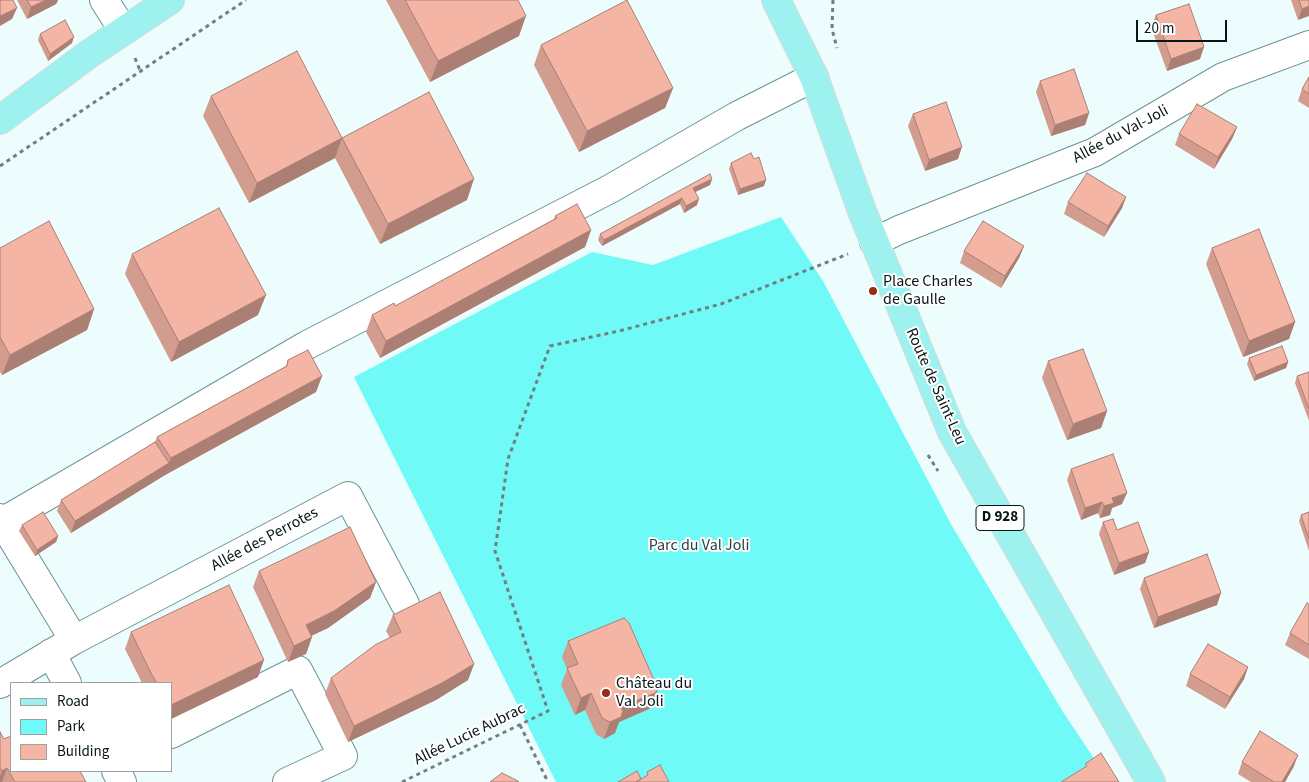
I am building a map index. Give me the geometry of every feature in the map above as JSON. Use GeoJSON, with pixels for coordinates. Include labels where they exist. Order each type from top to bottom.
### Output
{"type":"FeatureCollection","features":[{"type":"Feature","properties":{"kind":"main road"},"geometry":{"type":"LineString","coordinates":[[0,120],[123,30],[170,0]]}},
{"type":"Feature","properties":{"kind":"main road","name":"Route de Saint-Leu"},"geometry":{"type":"LineString","coordinates":[[776,0],[814,77],[874,242],[952,432],[1151,782]]}},
{"type":"Feature","properties":{"kind":"main road","name":"Route de Saint-Leu"},"geometry":{"type":"LineString","coordinates":[[789,0],[803,52]]}},
{"type":"Feature","properties":{"kind":"street"},"geometry":{"type":"LineString","coordinates":[[104,0],[123,30]]}},
{"type":"Feature","properties":{"kind":"street","name":"Allée du Val-Joli"},"geometry":{"type":"LineString","coordinates":[[874,242],[899,230],[1096,152],[1223,77],[1309,44]]}},
{"type":"Feature","properties":{"kind":"street"},"geometry":{"type":"LineString","coordinates":[[0,684],[74,640],[1,520],[307,346],[610,189],[737,116],[814,77]]}},
{"type":"Feature","properties":{"kind":"street","name":"Allée des Perrotes"},"geometry":{"type":"LineString","coordinates":[[74,640],[348,496],[405,604]]}},
{"type":"Feature","properties":{"kind":"street"},"geometry":{"type":"LineString","coordinates":[[50,653],[66,682]]}},
{"type":"Feature","properties":{"kind":"street"},"geometry":{"type":"LineString","coordinates":[[172,733],[298,670],[342,756],[287,782]]}},
{"type":"Feature","properties":{"kind":"path"},"geometry":{"type":"LineString","coordinates":[[0,166],[246,0]]}},
{"type":"Feature","properties":{"kind":"path"},"geometry":{"type":"LineString","coordinates":[[833,0],[832,29],[838,48]]}},
{"type":"Feature","properties":{"kind":"path","name":"Allée Lucie Aubrac"},"geometry":{"type":"LineString","coordinates":[[402,782],[548,711],[495,551],[508,459],[550,346],[619,331],[721,304],[874,242]]}},
{"type":"Feature","properties":{"kind":"path"},"geometry":{"type":"LineString","coordinates":[[520,725],[548,782]]}},
{"type":"Feature","properties":{"kind":"green space","name":"Parc du Val Joli"},"geometry":{"type":"Polygon","coordinates":[[[781,217],[823,281],[952,526],[1063,712],[1095,760],[1065,782],[556,782],[354,377],[592,252],[653,265],[781,217]]]}},
{"type":"Feature","properties":{"kind":"building"},"geometry":{"type":"Polygon","coordinates":[[[0,0],[13,0],[17,8],[0,16],[0,0]]]}},
{"type":"Feature","properties":{"kind":"building"},"geometry":{"type":"Polygon","coordinates":[[[27,0],[46,0],[31,7],[27,0]]]}},
{"type":"Feature","properties":{"kind":"building"},"geometry":{"type":"Polygon","coordinates":[[[405,0],[518,0],[526,16],[438,61],[405,0]]]}},
{"type":"Feature","properties":{"kind":"building"},"geometry":{"type":"Polygon","coordinates":[[[627,0],[673,88],[587,131],[541,45],[627,0]]]}},
{"type":"Feature","properties":{"kind":"building"},"geometry":{"type":"Polygon","coordinates":[[[1299,0],[1309,0],[1309,6],[1302,9],[1299,0]]]}},
{"type":"Feature","properties":{"kind":"building"},"geometry":{"type":"Polygon","coordinates":[[[1189,4],[1204,47],[1171,59],[1156,15],[1189,4]]]}},
{"type":"Feature","properties":{"kind":"building"},"geometry":{"type":"Polygon","coordinates":[[[65,20],[74,37],[50,54],[40,34],[65,20]]]}},
{"type":"Feature","properties":{"kind":"building"},"geometry":{"type":"Polygon","coordinates":[[[297,51],[342,138],[257,183],[211,96],[297,51]]]}},
{"type":"Feature","properties":{"kind":"building"},"geometry":{"type":"Polygon","coordinates":[[[1074,69],[1089,113],[1055,125],[1040,81],[1074,69]]]}},
{"type":"Feature","properties":{"kind":"building"},"geometry":{"type":"Polygon","coordinates":[[[1309,77],[1309,94],[1302,89],[1309,77]]]}},
{"type":"Feature","properties":{"kind":"building"},"geometry":{"type":"Polygon","coordinates":[[[429,92],[474,179],[388,224],[342,138],[429,92]]]}},
{"type":"Feature","properties":{"kind":"building"},"geometry":{"type":"Polygon","coordinates":[[[946,102],[962,147],[929,160],[913,114],[946,102]]]}},
{"type":"Feature","properties":{"kind":"building"},"geometry":{"type":"Polygon","coordinates":[[[1197,104],[1237,127],[1218,157],[1179,134],[1197,104]]]}},
{"type":"Feature","properties":{"kind":"building"},"geometry":{"type":"Polygon","coordinates":[[[751,153],[754,159],[759,157],[766,180],[740,189],[731,163],[751,153]]]}},
{"type":"Feature","properties":{"kind":"building"},"geometry":{"type":"Polygon","coordinates":[[[1087,173],[1126,197],[1108,226],[1068,202],[1087,173]]]}},
{"type":"Feature","properties":{"kind":"building"},"geometry":{"type":"Polygon","coordinates":[[[710,174],[712,179],[693,188],[699,199],[686,206],[682,198],[604,240],[600,234],[710,174]]]}},
{"type":"Feature","properties":{"kind":"building"},"geometry":{"type":"Polygon","coordinates":[[[577,204],[591,230],[386,341],[372,315],[394,303],[395,306],[557,218],[555,216],[577,204]]]}},
{"type":"Feature","properties":{"kind":"building"},"geometry":{"type":"Polygon","coordinates":[[[219,208],[266,295],[179,342],[132,254],[219,208]]]}},
{"type":"Feature","properties":{"kind":"building"},"geometry":{"type":"Polygon","coordinates":[[[49,221],[94,309],[10,355],[0,337],[0,248],[49,221]]]}},
{"type":"Feature","properties":{"kind":"building"},"geometry":{"type":"Polygon","coordinates":[[[983,221],[1024,246],[1005,276],[964,251],[983,221]]]}},
{"type":"Feature","properties":{"kind":"building"},"geometry":{"type":"Polygon","coordinates":[[[1259,229],[1295,322],[1249,341],[1212,248],[1259,229]]]}},
{"type":"Feature","properties":{"kind":"building"},"geometry":{"type":"Polygon","coordinates":[[[1282,346],[1288,362],[1256,375],[1249,358],[1282,346]]]}},
{"type":"Feature","properties":{"kind":"building"},"geometry":{"type":"Polygon","coordinates":[[[1083,349],[1107,411],[1073,424],[1048,361],[1083,349]]]}},
{"type":"Feature","properties":{"kind":"building"},"geometry":{"type":"Polygon","coordinates":[[[308,350],[322,376],[171,458],[157,437],[287,366],[288,360],[308,350]]]}},
{"type":"Feature","properties":{"kind":"building"},"geometry":{"type":"Polygon","coordinates":[[[1309,372],[1309,409],[1297,376],[1309,372]]]}},
{"type":"Feature","properties":{"kind":"building"},"geometry":{"type":"Polygon","coordinates":[[[155,442],[169,463],[75,521],[61,500],[155,442]]]}},
{"type":"Feature","properties":{"kind":"building"},"geometry":{"type":"Polygon","coordinates":[[[1113,454],[1127,493],[1112,498],[1114,503],[1104,506],[1102,502],[1085,508],[1071,469],[1113,454]]]}},
{"type":"Feature","properties":{"kind":"building"},"geometry":{"type":"Polygon","coordinates":[[[43,512],[58,536],[37,550],[22,525],[43,512]]]}},
{"type":"Feature","properties":{"kind":"building"},"geometry":{"type":"Polygon","coordinates":[[[1309,512],[1309,539],[1301,515],[1309,512]]]}},
{"type":"Feature","properties":{"kind":"building"},"geometry":{"type":"Polygon","coordinates":[[[1113,519],[1117,530],[1138,522],[1149,552],[1119,563],[1103,522],[1113,519]]]}},
{"type":"Feature","properties":{"kind":"building"},"geometry":{"type":"Polygon","coordinates":[[[350,527],[376,582],[334,611],[306,625],[312,637],[294,646],[259,571],[350,527]]]}},
{"type":"Feature","properties":{"kind":"building"},"geometry":{"type":"Polygon","coordinates":[[[1207,554],[1221,593],[1158,617],[1144,578],[1207,554]]]}},
{"type":"Feature","properties":{"kind":"building"},"geometry":{"type":"Polygon","coordinates":[[[229,585],[264,660],[172,705],[172,682],[156,682],[131,632],[229,585]]]}},
{"type":"Feature","properties":{"kind":"building"},"geometry":{"type":"Polygon","coordinates":[[[440,592],[474,664],[442,683],[354,726],[331,678],[375,645],[401,632],[393,615],[440,592]]]}},
{"type":"Feature","properties":{"kind":"building"},"geometry":{"type":"Polygon","coordinates":[[[1307,603],[1309,604],[1309,645],[1290,633],[1307,603]]]}},
{"type":"Feature","properties":{"kind":"building","name":"Château du Val Joli"},"geometry":{"type":"Polygon","coordinates":[[[624,618],[629,623],[658,689],[655,693],[621,707],[623,711],[621,717],[610,722],[602,718],[591,693],[581,698],[567,668],[578,664],[568,641],[624,618]]]}},
{"type":"Feature","properties":{"kind":"building"},"geometry":{"type":"Polygon","coordinates":[[[1208,644],[1248,667],[1230,697],[1190,674],[1208,644]]]}},
{"type":"Feature","properties":{"kind":"building"},"geometry":{"type":"Polygon","coordinates":[[[1260,731],[1298,755],[1282,782],[1274,782],[1242,762],[1260,731]]]}},
{"type":"Feature","properties":{"kind":"building"},"geometry":{"type":"Polygon","coordinates":[[[0,732],[4,739],[10,736],[10,772],[81,772],[86,782],[15,782],[7,768],[2,771],[0,767],[0,732]]]}},
{"type":"Feature","properties":{"kind":"building"},"geometry":{"type":"Polygon","coordinates":[[[1101,753],[1119,782],[1061,782],[1087,766],[1085,764],[1101,753]]]}},
{"type":"Feature","properties":{"kind":"building"},"geometry":{"type":"Polygon","coordinates":[[[660,765],[669,782],[636,782],[648,775],[647,772],[660,765]]]}},
{"type":"Feature","properties":{"kind":"building"},"geometry":{"type":"Polygon","coordinates":[[[637,771],[641,779],[636,782],[618,782],[637,771]]]}},
{"type":"Feature","properties":{"kind":"building"},"geometry":{"type":"Polygon","coordinates":[[[502,773],[518,781],[519,782],[490,782],[502,773]]]}},
{"type":"Feature","properties":{"kind":"place","name":"Place Charles de Gaulle"},"geometry":{"type":"Point","coordinates":[873,291]}},
{"type":"Feature","properties":{"kind":"place","name":"Château du Val Joli"},"geometry":{"type":"Point","coordinates":[606,693]}}]}
